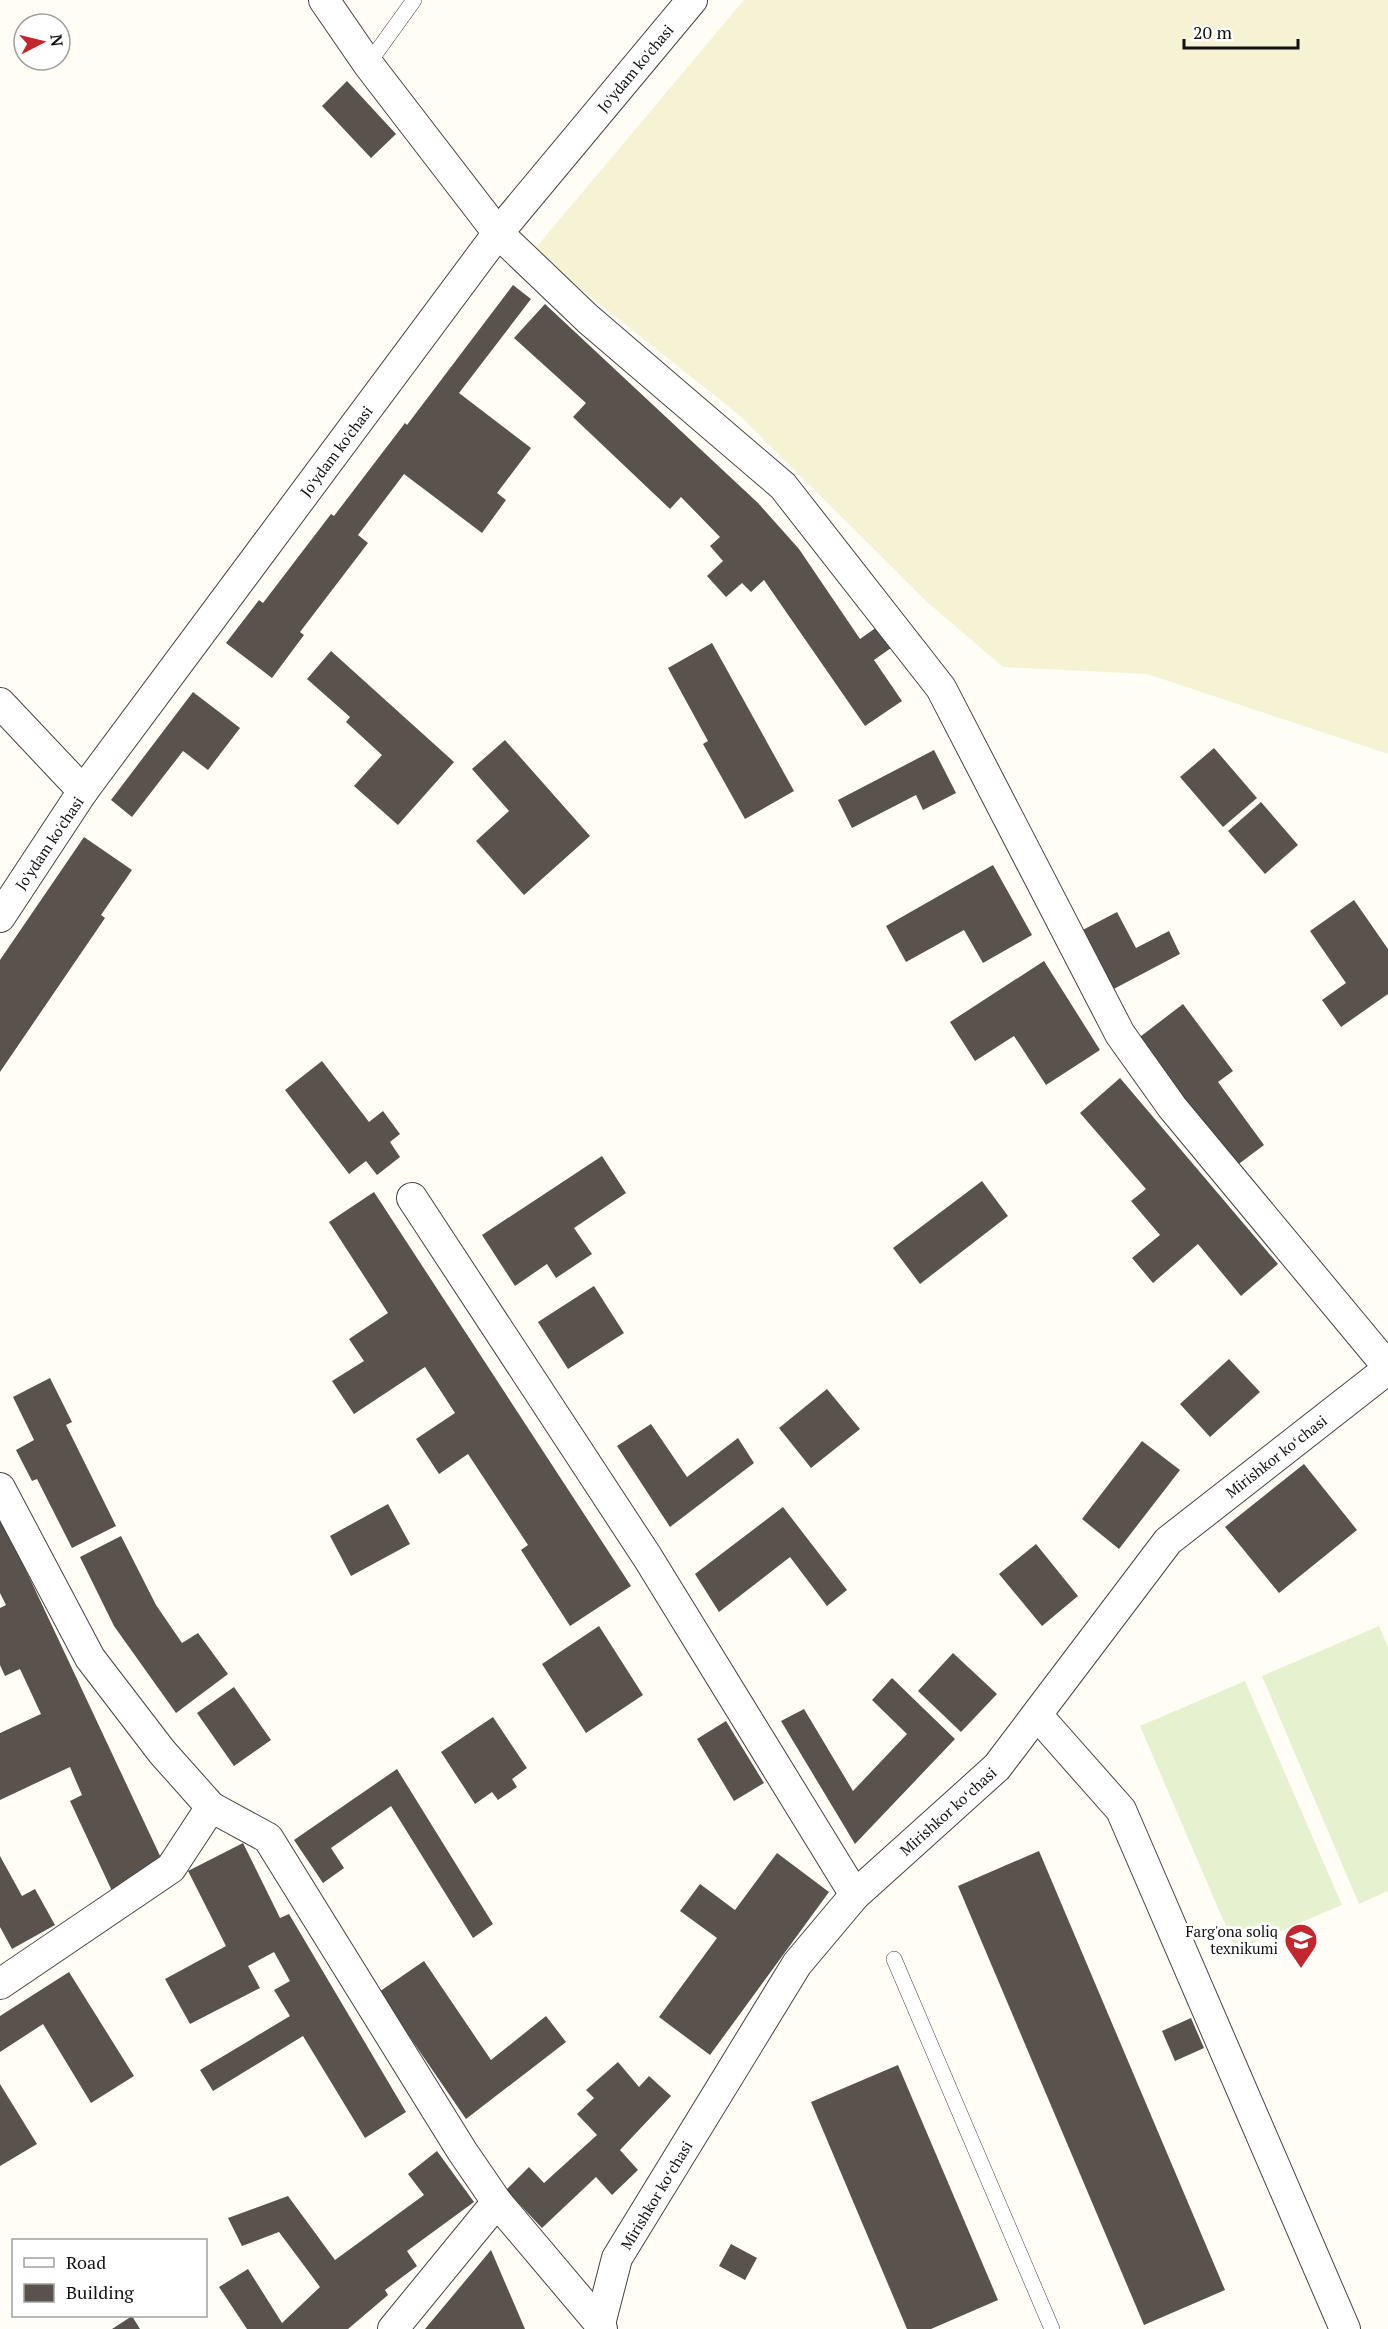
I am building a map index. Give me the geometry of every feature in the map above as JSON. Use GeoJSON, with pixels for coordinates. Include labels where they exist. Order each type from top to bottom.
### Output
{"type":"FeatureCollection","features":[{"type":"Feature","properties":{"kind":"street"},"geometry":{"type":"LineString","coordinates":[[324,0],[368,64],[498,233],[588,319],[783,486],[941,688],[1120,1034],[1172,1107],[1388,1368]]}},
{"type":"Feature","properties":{"kind":"street","name":"Jo'ydam ko'chasi"},"geometry":{"type":"LineString","coordinates":[[0,917],[83,791],[498,233],[692,0]]}},
{"type":"Feature","properties":{"kind":"street"},"geometry":{"type":"LineString","coordinates":[[0,703],[83,791]]}},
{"type":"Feature","properties":{"kind":"street"},"geometry":{"type":"LineString","coordinates":[[412,1198],[648,1558],[855,1895]]}},
{"type":"Feature","properties":{"kind":"street","name":"Mirishkor koʻchasi"},"geometry":{"type":"LineString","coordinates":[[601,2326],[617,2258],[797,1964],[855,1895],[997,1767],[1168,1541],[1388,1368]]}},
{"type":"Feature","properties":{"kind":"street"},"geometry":{"type":"LineString","coordinates":[[0,1488],[90,1658],[162,1752],[211,1807],[268,1838],[462,2151],[497,2202],[601,2326]]}},
{"type":"Feature","properties":{"kind":"street"},"geometry":{"type":"LineString","coordinates":[[1037,1715],[1121,1810],[1338,2327]]}},
{"type":"Feature","properties":{"kind":"street"},"geometry":{"type":"LineString","coordinates":[[0,1984],[171,1868],[211,1807]]}},
{"type":"Feature","properties":{"kind":"street"},"geometry":{"type":"LineString","coordinates":[[393,2329],[497,2202]]}},
{"type":"Feature","properties":{"kind":"lane"},"geometry":{"type":"LineString","coordinates":[[368,64],[414,0]]}},
{"type":"Feature","properties":{"kind":"lane"},"geometry":{"type":"LineString","coordinates":[[894,1959],[1052,2329]]}},
{"type":"Feature","properties":{"kind":"shaded area"},"geometry":{"type":"Polygon","coordinates":[[[744,0],[1388,0],[1388,754],[1147,674],[1003,667],[927,602],[739,415],[533,251],[744,0]]]}},
{"type":"Feature","properties":{"kind":"green space"},"geometry":{"type":"Polygon","coordinates":[[[1379,1626],[1388,1647],[1388,1891],[1359,1904],[1262,1676],[1379,1626]]]}},
{"type":"Feature","properties":{"kind":"green space"},"geometry":{"type":"Polygon","coordinates":[[[1245,1681],[1342,1905],[1236,1950],[1140,1726],[1245,1681]]]}},
{"type":"Feature","properties":{"kind":"building"},"geometry":{"type":"Polygon","coordinates":[[[347,81],[396,134],[371,158],[322,106],[347,81]]]}},
{"type":"Feature","properties":{"kind":"building"},"geometry":{"type":"Polygon","coordinates":[[[513,285],[531,299],[459,393],[531,448],[497,493],[506,500],[482,533],[404,474],[358,535],[368,543],[300,632],[304,635],[272,678],[226,643],[259,600],[263,603],[331,514],[334,516],[405,423],[407,425],[513,285]]]}},
{"type":"Feature","properties":{"kind":"building"},"geometry":{"type":"Polygon","coordinates":[[[545,304],[758,503],[799,549],[860,639],[877,627],[891,648],[874,660],[902,701],[865,726],[764,580],[751,592],[742,583],[726,597],[707,576],[723,561],[710,546],[720,537],[681,497],[670,509],[573,417],[586,403],[514,338],[545,304]]]}},
{"type":"Feature","properties":{"kind":"building"},"geometry":{"type":"Polygon","coordinates":[[[712,643],[794,791],[745,819],[703,744],[708,741],[668,668],[712,643]]]}},
{"type":"Feature","properties":{"kind":"building"},"geometry":{"type":"Polygon","coordinates":[[[331,651],[454,762],[398,825],[354,786],[382,755],[346,722],[350,717],[307,679],[331,651]]]}},
{"type":"Feature","properties":{"kind":"building"},"geometry":{"type":"Polygon","coordinates":[[[193,692],[240,728],[208,770],[183,751],[132,817],[111,800],[193,692]]]}},
{"type":"Feature","properties":{"kind":"building"},"geometry":{"type":"Polygon","coordinates":[[[505,740],[590,836],[524,895],[476,841],[509,811],[472,769],[505,740]]]}},
{"type":"Feature","properties":{"kind":"building"},"geometry":{"type":"Polygon","coordinates":[[[1214,748],[1257,798],[1223,827],[1180,777],[1214,748]]]}},
{"type":"Feature","properties":{"kind":"building"},"geometry":{"type":"Polygon","coordinates":[[[934,750],[956,793],[923,810],[916,795],[852,828],[838,800],[934,750]]]}},
{"type":"Feature","properties":{"kind":"building"},"geometry":{"type":"Polygon","coordinates":[[[1261,802],[1298,845],[1265,874],[1228,831],[1261,802]]]}},
{"type":"Feature","properties":{"kind":"building"},"geometry":{"type":"Polygon","coordinates":[[[84,837],[132,870],[101,915],[105,918],[0,1072],[0,960],[84,837]]]}},
{"type":"Feature","properties":{"kind":"building"},"geometry":{"type":"Polygon","coordinates":[[[993,865],[1032,935],[983,963],[964,930],[906,962],[886,926],[993,865]]]}},
{"type":"Feature","properties":{"kind":"building"},"geometry":{"type":"Polygon","coordinates":[[[1354,900],[1388,949],[1388,994],[1341,1027],[1322,1000],[1346,983],[1310,931],[1354,900]]]}},
{"type":"Feature","properties":{"kind":"building"},"geometry":{"type":"Polygon","coordinates":[[[1117,912],[1136,948],[1169,931],[1180,954],[1108,992],[1077,933],[1117,912]]]}},
{"type":"Feature","properties":{"kind":"building"},"geometry":{"type":"Polygon","coordinates":[[[1044,961],[1100,1050],[1046,1085],[1014,1036],[975,1061],[950,1022],[1044,961]]]}},
{"type":"Feature","properties":{"kind":"building"},"geometry":{"type":"Polygon","coordinates":[[[1183,1004],[1233,1071],[1218,1082],[1264,1145],[1232,1169],[1136,1040],[1183,1004]]]}},
{"type":"Feature","properties":{"kind":"building"},"geometry":{"type":"Polygon","coordinates":[[[322,1061],[369,1122],[383,1111],[400,1134],[390,1142],[400,1157],[377,1175],[366,1161],[349,1174],[285,1090],[322,1061]]]}},
{"type":"Feature","properties":{"kind":"building"},"geometry":{"type":"Polygon","coordinates":[[[1120,1078],[1278,1264],[1241,1296],[1198,1244],[1153,1283],[1132,1258],[1160,1235],[1131,1201],[1146,1189],[1080,1113],[1120,1078]]]}},
{"type":"Feature","properties":{"kind":"building"},"geometry":{"type":"Polygon","coordinates":[[[602,1156],[626,1193],[574,1228],[592,1254],[556,1278],[547,1264],[515,1286],[482,1235],[602,1156]]]}},
{"type":"Feature","properties":{"kind":"building"},"geometry":{"type":"Polygon","coordinates":[[[982,1181],[1008,1216],[920,1284],[893,1248],[982,1181]]]}},
{"type":"Feature","properties":{"kind":"building"},"geometry":{"type":"Polygon","coordinates":[[[374,1192],[631,1586],[570,1626],[521,1550],[528,1545],[468,1454],[439,1474],[416,1439],[455,1413],[425,1367],[354,1414],[332,1381],[364,1361],[349,1339],[388,1313],[329,1222],[374,1192]]]}},
{"type":"Feature","properties":{"kind":"building"},"geometry":{"type":"Polygon","coordinates":[[[594,1286],[624,1333],[568,1369],[538,1322],[594,1286]]]}},
{"type":"Feature","properties":{"kind":"building"},"geometry":{"type":"Polygon","coordinates":[[[1229,1359],[1260,1392],[1210,1437],[1180,1404],[1229,1359]]]}},
{"type":"Feature","properties":{"kind":"building"},"geometry":{"type":"Polygon","coordinates":[[[50,1378],[72,1422],[66,1425],[116,1526],[72,1548],[37,1479],[32,1481],[16,1450],[34,1440],[13,1397],[50,1378]]]}},
{"type":"Feature","properties":{"kind":"building"},"geometry":{"type":"Polygon","coordinates":[[[827,1389],[860,1429],[811,1468],[779,1428],[827,1389]]]}},
{"type":"Feature","properties":{"kind":"building"},"geometry":{"type":"Polygon","coordinates":[[[651,1424],[687,1477],[738,1438],[754,1463],[670,1527],[617,1446],[651,1424]]]}},
{"type":"Feature","properties":{"kind":"building"},"geometry":{"type":"Polygon","coordinates":[[[1142,1441],[1180,1470],[1119,1549],[1082,1519],[1142,1441]]]}},
{"type":"Feature","properties":{"kind":"building"},"geometry":{"type":"Polygon","coordinates":[[[1304,1464],[1357,1530],[1279,1593],[1225,1527],[1304,1464]]]}},
{"type":"Feature","properties":{"kind":"building"},"geometry":{"type":"Polygon","coordinates":[[[388,1504],[410,1544],[351,1576],[330,1536],[388,1504]]]}},
{"type":"Feature","properties":{"kind":"building"},"geometry":{"type":"Polygon","coordinates":[[[783,1507],[847,1590],[827,1606],[790,1557],[719,1612],[695,1574],[783,1507]]]}},
{"type":"Feature","properties":{"kind":"building"},"geometry":{"type":"Polygon","coordinates":[[[0,1515],[162,1860],[112,1891],[70,1801],[82,1795],[70,1767],[0,1800],[0,1733],[41,1714],[20,1669],[5,1676],[0,1665],[0,1608],[6,1605],[0,1593],[0,1515]]]}},
{"type":"Feature","properties":{"kind":"building"},"geometry":{"type":"Polygon","coordinates":[[[121,1536],[156,1605],[182,1643],[198,1633],[228,1674],[176,1713],[114,1626],[80,1557],[121,1536]]]}},
{"type":"Feature","properties":{"kind":"building"},"geometry":{"type":"Polygon","coordinates":[[[1036,1544],[1078,1596],[1042,1626],[999,1574],[1036,1544]]]}},
{"type":"Feature","properties":{"kind":"building"},"geometry":{"type":"Polygon","coordinates":[[[599,1626],[643,1695],[586,1733],[542,1664],[599,1626]]]}},
{"type":"Feature","properties":{"kind":"building"},"geometry":{"type":"Polygon","coordinates":[[[953,1653],[997,1694],[961,1732],[918,1691],[953,1653]]]}},
{"type":"Feature","properties":{"kind":"building"},"geometry":{"type":"Polygon","coordinates":[[[892,1678],[955,1739],[855,1844],[781,1721],[804,1709],[853,1791],[907,1734],[872,1700],[892,1678]]]}},
{"type":"Feature","properties":{"kind":"building"},"geometry":{"type":"Polygon","coordinates":[[[234,1687],[271,1740],[234,1766],[197,1713],[234,1687]]]}},
{"type":"Feature","properties":{"kind":"building"},"geometry":{"type":"Polygon","coordinates":[[[493,1717],[527,1768],[512,1779],[517,1787],[498,1800],[492,1792],[475,1804],[441,1752],[493,1717]]]}},
{"type":"Feature","properties":{"kind":"building"},"geometry":{"type":"Polygon","coordinates":[[[726,1721],[764,1783],[734,1801],[697,1739],[726,1721]]]}},
{"type":"Feature","properties":{"kind":"building"},"geometry":{"type":"Polygon","coordinates":[[[397,1769],[493,1924],[473,1938],[391,1806],[331,1848],[344,1868],[323,1883],[294,1840],[397,1769]]]}},
{"type":"Feature","properties":{"kind":"building"},"geometry":{"type":"Polygon","coordinates":[[[243,1843],[280,1918],[289,1914],[406,2112],[365,2138],[303,2036],[213,2091],[200,2070],[290,2016],[274,1990],[290,1981],[274,1952],[248,1966],[260,1988],[190,2024],[165,1979],[226,1946],[188,1871],[243,1843]]]}},
{"type":"Feature","properties":{"kind":"building"},"geometry":{"type":"Polygon","coordinates":[[[1039,1851],[1225,2290],[1144,2325],[958,1886],[1039,1851]]]}},
{"type":"Feature","properties":{"kind":"building"},"geometry":{"type":"Polygon","coordinates":[[[777,1853],[829,1892],[710,2055],[659,2017],[717,1938],[680,1911],[700,1884],[735,1910],[777,1853]]]}},
{"type":"Feature","properties":{"kind":"building"},"geometry":{"type":"Polygon","coordinates":[[[0,1856],[22,1896],[35,1889],[55,1925],[12,1949],[0,1927],[0,1856]]]}},
{"type":"Feature","properties":{"kind":"building"},"geometry":{"type":"Polygon","coordinates":[[[424,1961],[491,2060],[546,2016],[566,2042],[466,2119],[379,1992],[424,1961]]]}},
{"type":"Feature","properties":{"kind":"building"},"geometry":{"type":"Polygon","coordinates":[[[69,1972],[134,2076],[91,2103],[43,2024],[0,2052],[0,2016],[69,1972]]]}},
{"type":"Feature","properties":{"kind":"building"},"geometry":{"type":"Polygon","coordinates":[[[1191,2018],[1204,2048],[1175,2061],[1162,2031],[1191,2018]]]}},
{"type":"Feature","properties":{"kind":"building"},"geometry":{"type":"Polygon","coordinates":[[[618,2062],[639,2087],[649,2076],[671,2096],[620,2150],[638,2170],[612,2195],[596,2177],[542,2228],[506,2190],[529,2167],[544,2183],[597,2135],[577,2114],[594,2098],[586,2090],[618,2062]]]}},
{"type":"Feature","properties":{"kind":"building"},"geometry":{"type":"Polygon","coordinates":[[[898,2065],[998,2300],[931,2329],[907,2329],[811,2102],[898,2065]]]}},
{"type":"Feature","properties":{"kind":"building"},"geometry":{"type":"Polygon","coordinates":[[[0,2084],[37,2144],[0,2166],[0,2084]]]}},
{"type":"Feature","properties":{"kind":"building"},"geometry":{"type":"Polygon","coordinates":[[[437,2151],[474,2202],[407,2251],[417,2266],[385,2290],[388,2295],[348,2329],[247,2329],[219,2287],[248,2269],[282,2323],[320,2287],[279,2232],[242,2246],[228,2218],[288,2196],[335,2260],[424,2195],[408,2174],[437,2151]]]}},
{"type":"Feature","properties":{"kind":"building"},"geometry":{"type":"Polygon","coordinates":[[[731,2244],[757,2258],[745,2280],[719,2266],[731,2244]]]}},
{"type":"Feature","properties":{"kind":"building"},"geometry":{"type":"Polygon","coordinates":[[[491,2250],[525,2329],[425,2329],[491,2250]]]}},
{"type":"Feature","properties":{"kind":"building"},"geometry":{"type":"Polygon","coordinates":[[[133,2317],[140,2329],[112,2329],[133,2317]]]}},
{"type":"Feature","properties":{"kind":"place","name":"Farg'ona soliq texnikumi"},"geometry":{"type":"Point","coordinates":[1301,1969]}}]}
